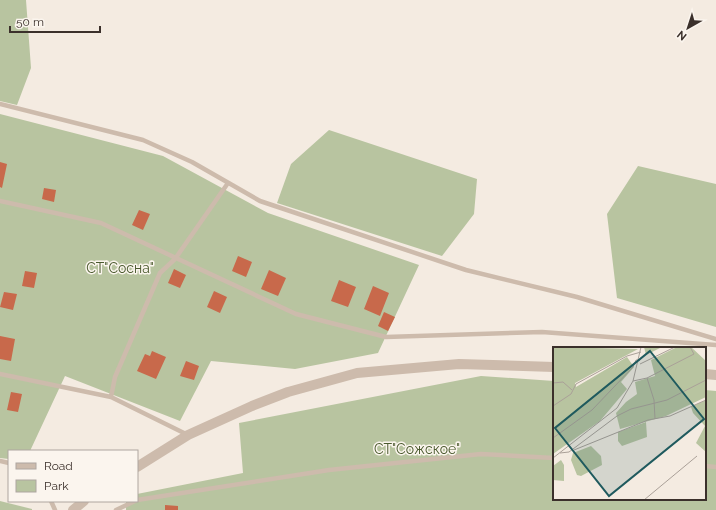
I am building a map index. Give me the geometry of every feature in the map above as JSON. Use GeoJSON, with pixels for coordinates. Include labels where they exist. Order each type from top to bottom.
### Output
{"type":"FeatureCollection","features":[{"type":"Feature","properties":{"kind":"street"},"geometry":{"type":"LineString","coordinates":[[138,466],[188,435],[288,392],[357,373],[459,364],[553,366]]}},
{"type":"Feature","properties":{"kind":"street"},"geometry":{"type":"LineString","coordinates":[[706,374],[716,375]]}},
{"type":"Feature","properties":{"kind":"lane"},"geometry":{"type":"LineString","coordinates":[[0,104],[142,140],[192,162],[260,201],[466,270],[578,297],[716,339]]}},
{"type":"Feature","properties":{"kind":"lane"},"geometry":{"type":"LineString","coordinates":[[111,397],[116,377],[160,273],[175,259],[228,183]]}},
{"type":"Feature","properties":{"kind":"lane"},"geometry":{"type":"LineString","coordinates":[[0,201],[101,223],[175,259],[296,314],[386,337],[542,332],[716,345]]}},
{"type":"Feature","properties":{"kind":"lane"},"geometry":{"type":"LineString","coordinates":[[0,374],[111,397],[188,435]]}},
{"type":"Feature","properties":{"kind":"lane"},"geometry":{"type":"LineString","coordinates":[[138,501],[329,470],[474,455],[553,458]]}},
{"type":"Feature","properties":{"kind":"lane"},"geometry":{"type":"LineString","coordinates":[[706,466],[716,467]]}},
{"type":"Feature","properties":{"kind":"lane"},"geometry":{"type":"LineString","coordinates":[[116,510],[134,502]]}},
{"type":"Feature","properties":{"kind":"green space"},"geometry":{"type":"Polygon","coordinates":[[[0,0],[26,0],[31,68],[17,105],[0,101],[0,0]]]}},
{"type":"Feature","properties":{"kind":"green space","name":"СТ\"Сосна\""},"geometry":{"type":"Polygon","coordinates":[[[0,114],[163,156],[268,213],[419,265],[378,353],[295,369],[211,361],[180,421],[65,376],[30,450],[8,450],[8,459],[0,458],[0,114]]]}},
{"type":"Feature","properties":{"kind":"green space"},"geometry":{"type":"Polygon","coordinates":[[[329,130],[477,179],[474,214],[442,256],[277,203],[291,164],[329,130]]]}},
{"type":"Feature","properties":{"kind":"green space"},"geometry":{"type":"Polygon","coordinates":[[[638,166],[716,184],[716,327],[617,298],[607,214],[638,166]]]}},
{"type":"Feature","properties":{"kind":"green space","name":"СТ\"Сожское\""},"geometry":{"type":"Polygon","coordinates":[[[481,376],[553,381],[553,500],[706,500],[706,390],[716,391],[716,510],[126,510],[126,502],[138,502],[138,494],[243,473],[239,423],[481,376]]]}},
{"type":"Feature","properties":{"kind":"green space"},"geometry":{"type":"Polygon","coordinates":[[[0,501],[32,509],[32,510],[0,510],[0,501]]]}},
{"type":"Feature","properties":{"kind":"building"},"geometry":{"type":"Polygon","coordinates":[[[0,162],[7,164],[2,188],[0,187],[0,162]]]}},
{"type":"Feature","properties":{"kind":"building"},"geometry":{"type":"Polygon","coordinates":[[[44,188],[56,190],[54,202],[42,199],[44,188]]]}},
{"type":"Feature","properties":{"kind":"building"},"geometry":{"type":"Polygon","coordinates":[[[139,210],[150,214],[143,230],[132,225],[139,210]]]}},
{"type":"Feature","properties":{"kind":"building"},"geometry":{"type":"Polygon","coordinates":[[[238,256],[252,262],[246,277],[232,271],[238,256]]]}},
{"type":"Feature","properties":{"kind":"building"},"geometry":{"type":"Polygon","coordinates":[[[174,269],[186,275],[180,288],[168,283],[174,269]]]}},
{"type":"Feature","properties":{"kind":"building"},"geometry":{"type":"Polygon","coordinates":[[[269,270],[286,278],[278,296],[261,289],[269,270]]]}},
{"type":"Feature","properties":{"kind":"building"},"geometry":{"type":"Polygon","coordinates":[[[25,271],[37,273],[34,288],[22,286],[25,271]]]}},
{"type":"Feature","properties":{"kind":"building"},"geometry":{"type":"Polygon","coordinates":[[[339,280],[356,287],[348,307],[331,301],[339,280]]]}},
{"type":"Feature","properties":{"kind":"building"},"geometry":{"type":"Polygon","coordinates":[[[373,286],[389,293],[380,316],[364,309],[373,286]]]}},
{"type":"Feature","properties":{"kind":"building"},"geometry":{"type":"Polygon","coordinates":[[[214,291],[227,297],[220,313],[207,307],[214,291]]]}},
{"type":"Feature","properties":{"kind":"building"},"geometry":{"type":"Polygon","coordinates":[[[4,292],[17,294],[13,310],[0,307],[4,292]]]}},
{"type":"Feature","properties":{"kind":"building"},"geometry":{"type":"Polygon","coordinates":[[[384,312],[395,317],[388,331],[378,326],[384,312]]]}},
{"type":"Feature","properties":{"kind":"building"},"geometry":{"type":"Polygon","coordinates":[[[0,336],[15,339],[11,361],[0,359],[0,336]]]}},
{"type":"Feature","properties":{"kind":"building"},"geometry":{"type":"Polygon","coordinates":[[[152,351],[166,357],[156,379],[137,371],[145,354],[150,356],[152,351]]]}},
{"type":"Feature","properties":{"kind":"building"},"geometry":{"type":"Polygon","coordinates":[[[186,361],[199,366],[194,380],[180,376],[186,361]]]}},
{"type":"Feature","properties":{"kind":"building"},"geometry":{"type":"Polygon","coordinates":[[[11,392],[22,394],[18,412],[7,410],[11,392]]]}},
{"type":"Feature","properties":{"kind":"building"},"geometry":{"type":"Polygon","coordinates":[[[165,505],[178,506],[178,510],[165,510],[165,505]]]}}]}
